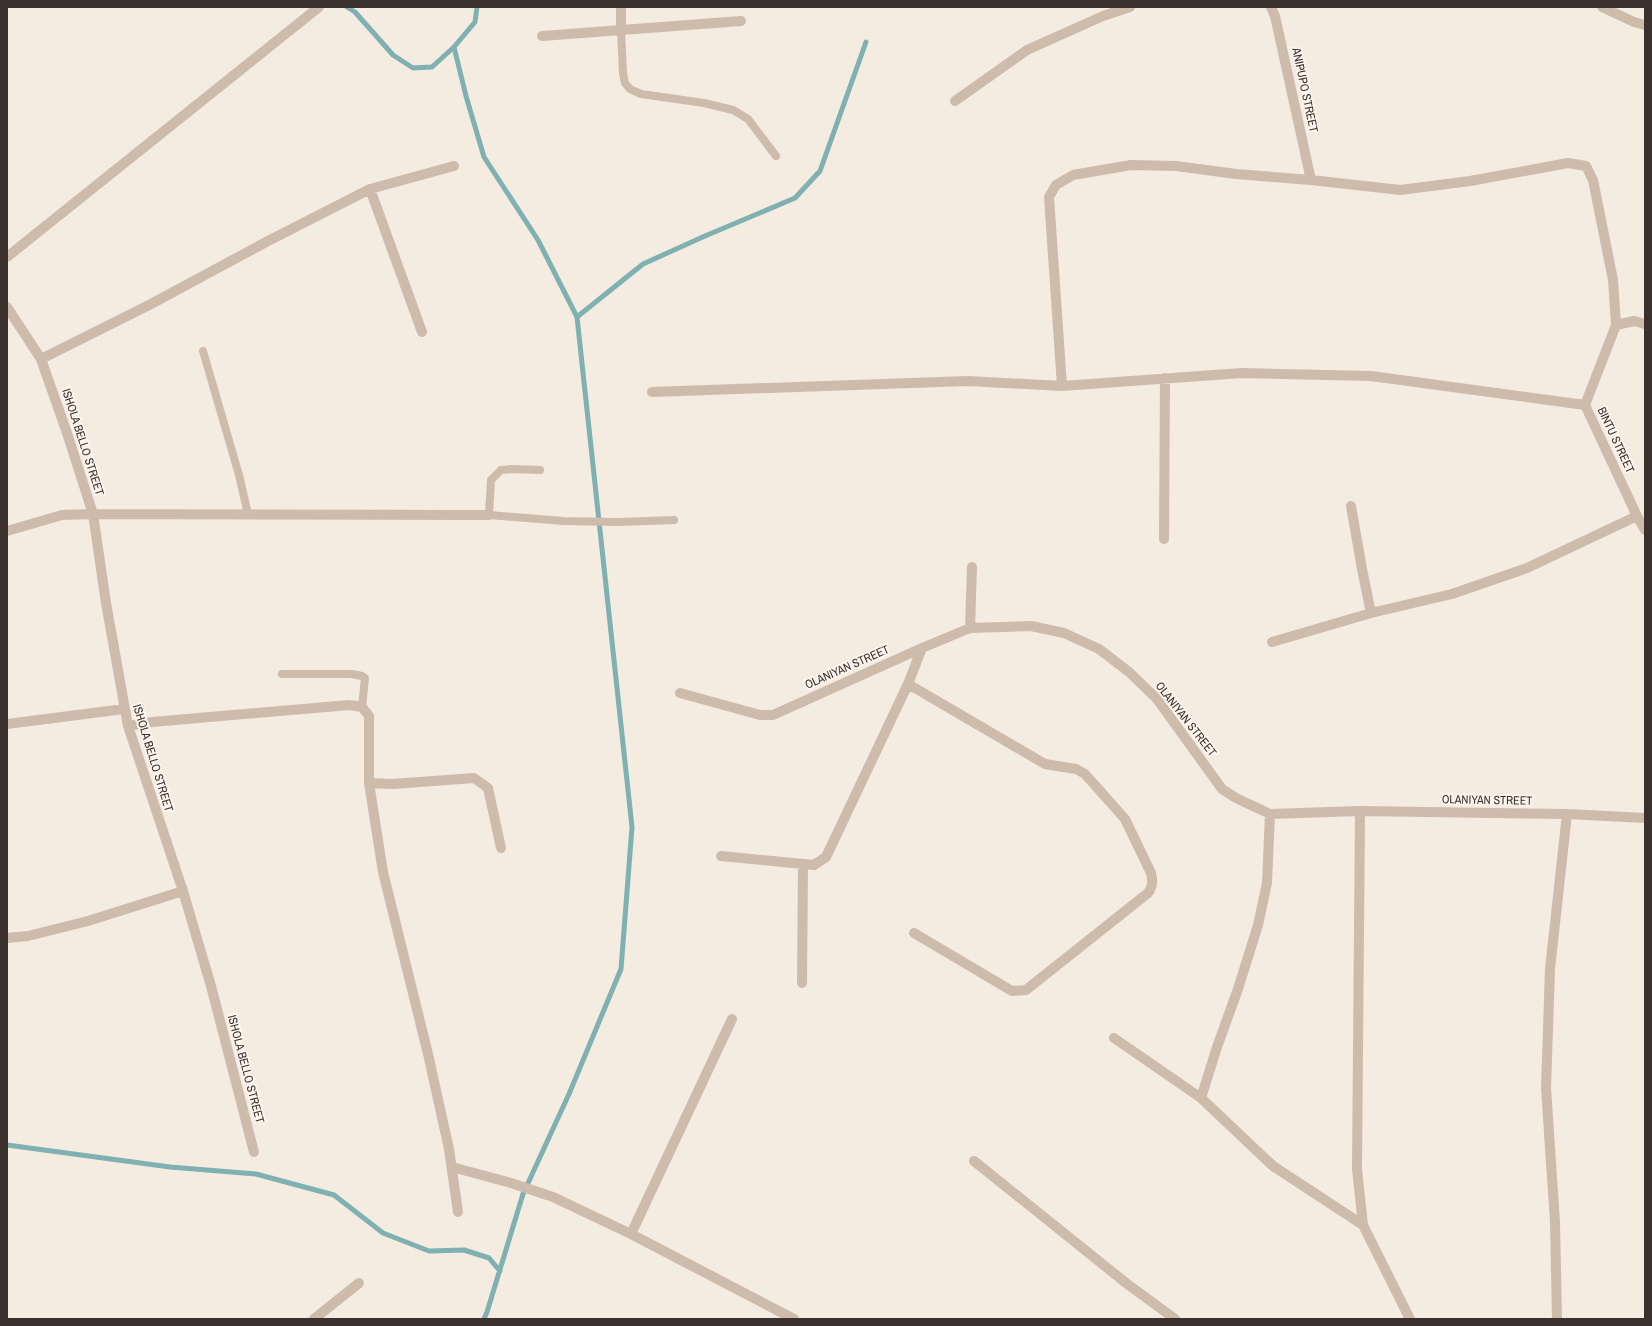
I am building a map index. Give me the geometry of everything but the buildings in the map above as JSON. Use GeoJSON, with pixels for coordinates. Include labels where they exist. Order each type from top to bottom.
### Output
{"type":"FeatureCollection","features":[{"type":"Feature","properties":{"kind":"street"},"geometry":{"type":"LineString","coordinates":[[7,257],[319,7]]}},
{"type":"Feature","properties":{"kind":"street"},"geometry":{"type":"LineString","coordinates":[[621,7],[621,31]]}},
{"type":"Feature","properties":{"kind":"street"},"geometry":{"type":"LineString","coordinates":[[955,101],[1027,50],[1103,16],[1130,7]]}},
{"type":"Feature","properties":{"kind":"street","name":"ANIPUPO STREET"},"geometry":{"type":"LineString","coordinates":[[1271,7],[1275,16],[1311,180]]}},
{"type":"Feature","properties":{"kind":"street"},"geometry":{"type":"LineString","coordinates":[[1602,7],[1634,22],[1645,25]]}},
{"type":"Feature","properties":{"kind":"street"},"geometry":{"type":"LineString","coordinates":[[542,36],[741,21]]}},
{"type":"Feature","properties":{"kind":"street"},"geometry":{"type":"LineString","coordinates":[[652,392],[968,381],[1062,386],[1242,373],[1371,376],[1585,405],[1616,325],[1613,280],[1593,180],[1586,166],[1568,163],[1470,181],[1400,190],[1311,180],[1236,174],[1176,166],[1131,165],[1073,175],[1056,185],[1049,197],[1062,386]]}},
{"type":"Feature","properties":{"kind":"street"},"geometry":{"type":"LineString","coordinates":[[41,359],[151,304],[268,241],[370,189],[454,166]]}},
{"type":"Feature","properties":{"kind":"street"},"geometry":{"type":"LineString","coordinates":[[370,189],[422,332]]}},
{"type":"Feature","properties":{"kind":"street","name":"ISHOLA BELLO STREET"},"geometry":{"type":"LineString","coordinates":[[7,307],[41,359],[93,514],[128,726],[183,891],[211,986],[254,1152]]}},
{"type":"Feature","properties":{"kind":"street"},"geometry":{"type":"LineString","coordinates":[[1616,325],[1634,321],[1645,324]]}},
{"type":"Feature","properties":{"kind":"street"},"geometry":{"type":"LineString","coordinates":[[1164,539],[1165,378]]}},
{"type":"Feature","properties":{"kind":"street","name":"BINTU STREET"},"geometry":{"type":"LineString","coordinates":[[1585,405],[1645,530]]}},
{"type":"Feature","properties":{"kind":"street"},"geometry":{"type":"LineString","coordinates":[[1351,506],[1371,613]]}},
{"type":"Feature","properties":{"kind":"street"},"geometry":{"type":"LineString","coordinates":[[7,531],[62,515],[489,515]]}},
{"type":"Feature","properties":{"kind":"street"},"geometry":{"type":"LineString","coordinates":[[1272,642],[1371,613],[1452,594],[1527,568],[1637,516]]}},
{"type":"Feature","properties":{"kind":"street"},"geometry":{"type":"LineString","coordinates":[[970,628],[972,567]]}},
{"type":"Feature","properties":{"kind":"street","name":"OLANIYAN STREET"},"geometry":{"type":"LineString","coordinates":[[680,693],[760,715],[773,715],[970,628],[1031,626],[1064,633],[1099,649],[1129,672],[1157,699],[1222,788],[1236,798],[1270,814],[1360,811],[1567,814],[1645,818]]}},
{"type":"Feature","properties":{"kind":"street"},"geometry":{"type":"LineString","coordinates":[[721,856],[814,865],[826,857],[908,684],[922,648]]}},
{"type":"Feature","properties":{"kind":"street"},"geometry":{"type":"LineString","coordinates":[[908,684],[1045,764],[1076,769],[1086,774],[1125,819],[1153,880],[1152,886],[1148,893],[1026,990],[1022,991],[1012,991],[914,933]]}},
{"type":"Feature","properties":{"kind":"street"},"geometry":{"type":"LineString","coordinates":[[128,726],[152,722],[349,705],[362,707],[370,716],[369,783],[383,872],[428,1054],[449,1149],[458,1212]]}},
{"type":"Feature","properties":{"kind":"street"},"geometry":{"type":"LineString","coordinates":[[7,724],[124,709]]}},
{"type":"Feature","properties":{"kind":"street"},"geometry":{"type":"LineString","coordinates":[[369,783],[393,784],[474,778],[488,788],[501,848]]}},
{"type":"Feature","properties":{"kind":"street"},"geometry":{"type":"LineString","coordinates":[[1360,811],[1357,1169],[1363,1225],[1410,1319]]}},
{"type":"Feature","properties":{"kind":"street"},"geometry":{"type":"LineString","coordinates":[[1201,1098],[1258,925],[1266,883],[1270,814]]}},
{"type":"Feature","properties":{"kind":"street"},"geometry":{"type":"LineString","coordinates":[[1557,1319],[1556,1222],[1546,1088],[1550,969],[1567,814]]}},
{"type":"Feature","properties":{"kind":"street"},"geometry":{"type":"LineString","coordinates":[[802,983],[803,864]]}},
{"type":"Feature","properties":{"kind":"street"},"geometry":{"type":"LineString","coordinates":[[7,938],[28,936],[88,921],[183,891]]}},
{"type":"Feature","properties":{"kind":"street"},"geometry":{"type":"LineString","coordinates":[[631,1234],[732,1019]]}},
{"type":"Feature","properties":{"kind":"street"},"geometry":{"type":"LineString","coordinates":[[1114,1038],[1201,1098],[1273,1166],[1363,1225]]}},
{"type":"Feature","properties":{"kind":"street"},"geometry":{"type":"LineString","coordinates":[[974,1161],[1174,1319]]}},
{"type":"Feature","properties":{"kind":"street"},"geometry":{"type":"LineString","coordinates":[[452,1167],[553,1198],[631,1234],[794,1319]]}},
{"type":"Feature","properties":{"kind":"street"},"geometry":{"type":"LineString","coordinates":[[314,1319],[359,1283]]}},
{"type":"Feature","properties":{"kind":"lane"},"geometry":{"type":"LineString","coordinates":[[621,31],[623,73],[625,83],[630,89],[641,94],[704,103],[733,110],[748,118],[776,156]]}},
{"type":"Feature","properties":{"kind":"lane"},"geometry":{"type":"LineString","coordinates":[[203,351],[239,475],[248,514]]}},
{"type":"Feature","properties":{"kind":"lane"},"geometry":{"type":"LineString","coordinates":[[540,470],[501,470],[491,480],[489,515],[563,521],[619,522],[674,520]]}},
{"type":"Feature","properties":{"kind":"lane"},"geometry":{"type":"LineString","coordinates":[[282,674],[352,674],[362,676],[365,678],[365,683],[362,707]]}},
{"type":"Feature","properties":{"kind":"waterway"},"geometry":{"type":"LineString","coordinates":[[347,7],[355,12],[393,55],[413,68],[432,67],[454,47]]}},
{"type":"Feature","properties":{"kind":"waterway"},"geometry":{"type":"LineString","coordinates":[[477,7],[475,22],[454,47],[466,96],[484,157],[538,240],[577,317],[632,827],[621,969],[569,1094],[523,1194],[484,1319]]}},
{"type":"Feature","properties":{"kind":"waterway"},"geometry":{"type":"LineString","coordinates":[[577,317],[643,264],[795,198],[820,171],[866,42]]}},
{"type":"Feature","properties":{"kind":"waterway"},"geometry":{"type":"LineString","coordinates":[[7,1145],[170,1167],[256,1174],[334,1195],[383,1233],[429,1251],[464,1250],[489,1258],[500,1271]]}}]}
